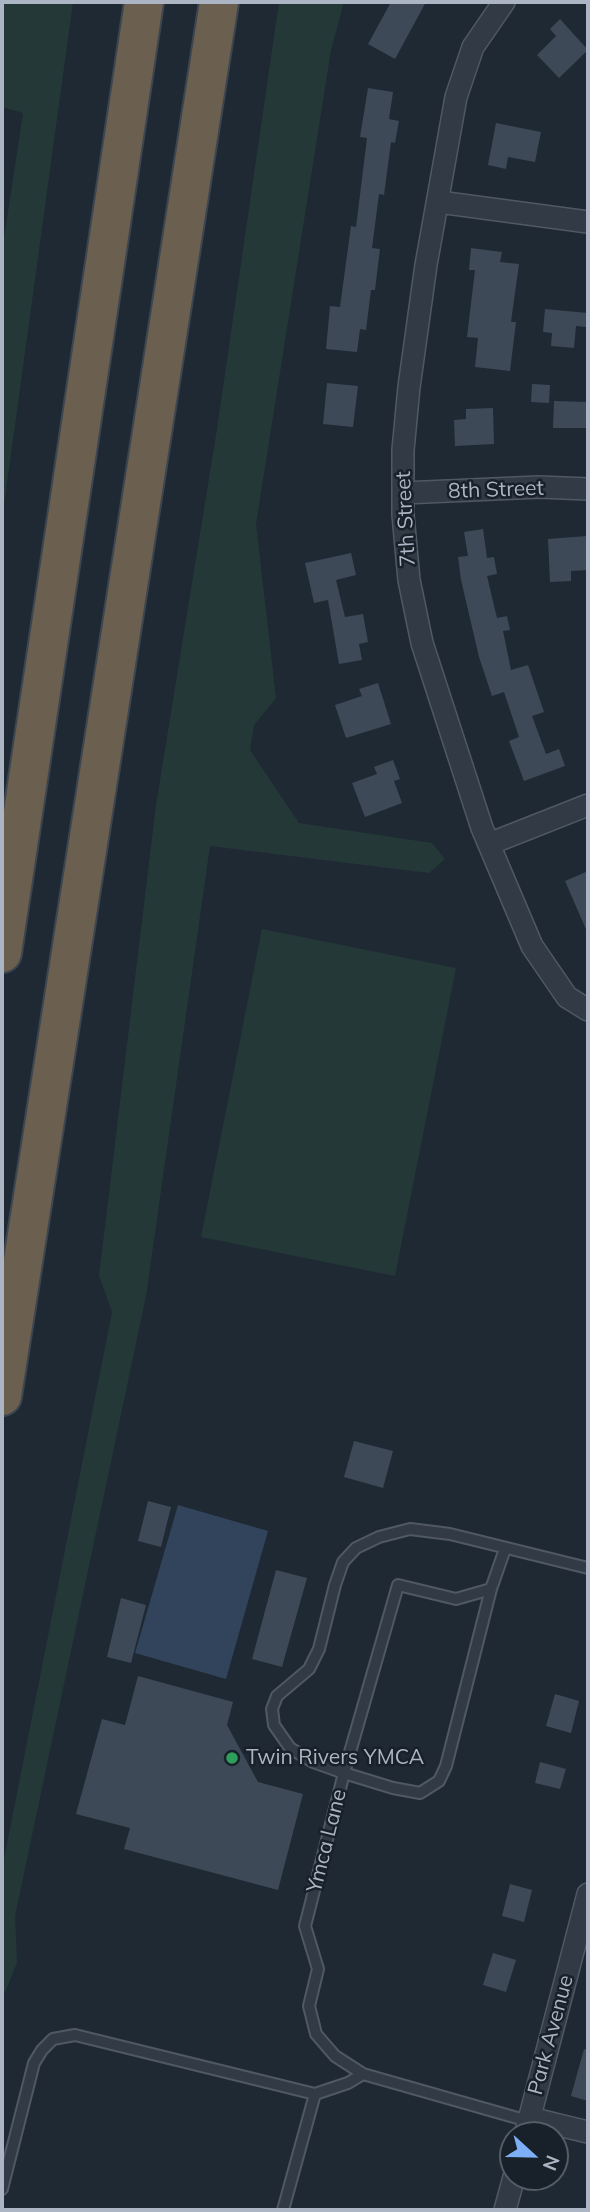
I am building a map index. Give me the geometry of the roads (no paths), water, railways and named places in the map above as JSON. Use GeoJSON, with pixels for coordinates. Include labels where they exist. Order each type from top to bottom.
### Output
{"type":"FeatureCollection","features":[{"type":"Feature","properties":{"kind":"highway"},"geometry":{"type":"LineString","coordinates":[[2,953],[144,2]]}},
{"type":"Feature","properties":{"kind":"highway"},"geometry":{"type":"LineString","coordinates":[[2,1396],[219,2]]}},
{"type":"Feature","properties":{"kind":"street","name":"7th Street"},"geometry":{"type":"LineString","coordinates":[[504,2],[473,47],[456,97],[426,265],[403,450],[409,580],[422,643],[489,844],[531,946],[567,997],[588,1010]]}},
{"type":"Feature","properties":{"kind":"street"},"geometry":{"type":"LineString","coordinates":[[439,202],[588,222]]}},
{"type":"Feature","properties":{"kind":"street","name":"8th Street"},"geometry":{"type":"LineString","coordinates":[[403,493],[539,487],[588,489]]}},
{"type":"Feature","properties":{"kind":"street"},"geometry":{"type":"LineString","coordinates":[[489,844],[588,805]]}},
{"type":"Feature","properties":{"kind":"street","name":"Park Avenue"},"geometry":{"type":"LineString","coordinates":[[528,2121],[588,1894]]}},
{"type":"Feature","properties":{"kind":"street"},"geometry":{"type":"LineString","coordinates":[[569,2127],[588,2132]]}},
{"type":"Feature","properties":{"kind":"street"},"geometry":{"type":"LineString","coordinates":[[505,2210],[510,2191]]}},
{"type":"Feature","properties":{"kind":"lane","name":"Ymca Lane"},"geometry":{"type":"LineString","coordinates":[[505,2121],[363,2074],[335,2056],[316,2034],[309,2006],[318,1969],[305,1926],[344,1773],[313,1762],[289,1748],[274,1725],[272,1709],[277,1696],[309,1669],[319,1649],[343,1563],[356,1548],[379,1537],[410,1529],[450,1534],[588,1568]]}},
{"type":"Feature","properties":{"kind":"lane"},"geometry":{"type":"LineString","coordinates":[[491,1590],[456,1599],[398,1585],[344,1773],[420,1793],[439,1781],[446,1766],[491,1590],[505,1549]]}},
{"type":"Feature","properties":{"kind":"lane"},"geometry":{"type":"LineString","coordinates":[[2,2189],[34,2063],[53,2039],[75,2035],[315,2094],[348,2083],[363,2074]]}},
{"type":"Feature","properties":{"kind":"lane"},"geometry":{"type":"LineString","coordinates":[[283,2210],[315,2094]]}},
{"type":"Feature","properties":{"kind":"water"},"geometry":{"type":"Polygon","coordinates":[[[178,1505],[268,1531],[226,1679],[135,1653],[178,1505]]]}},
{"type":"Feature","properties":{"kind":"place","name":"Twin Rivers YMCA"},"geometry":{"type":"Point","coordinates":[232,1758]}}]}
